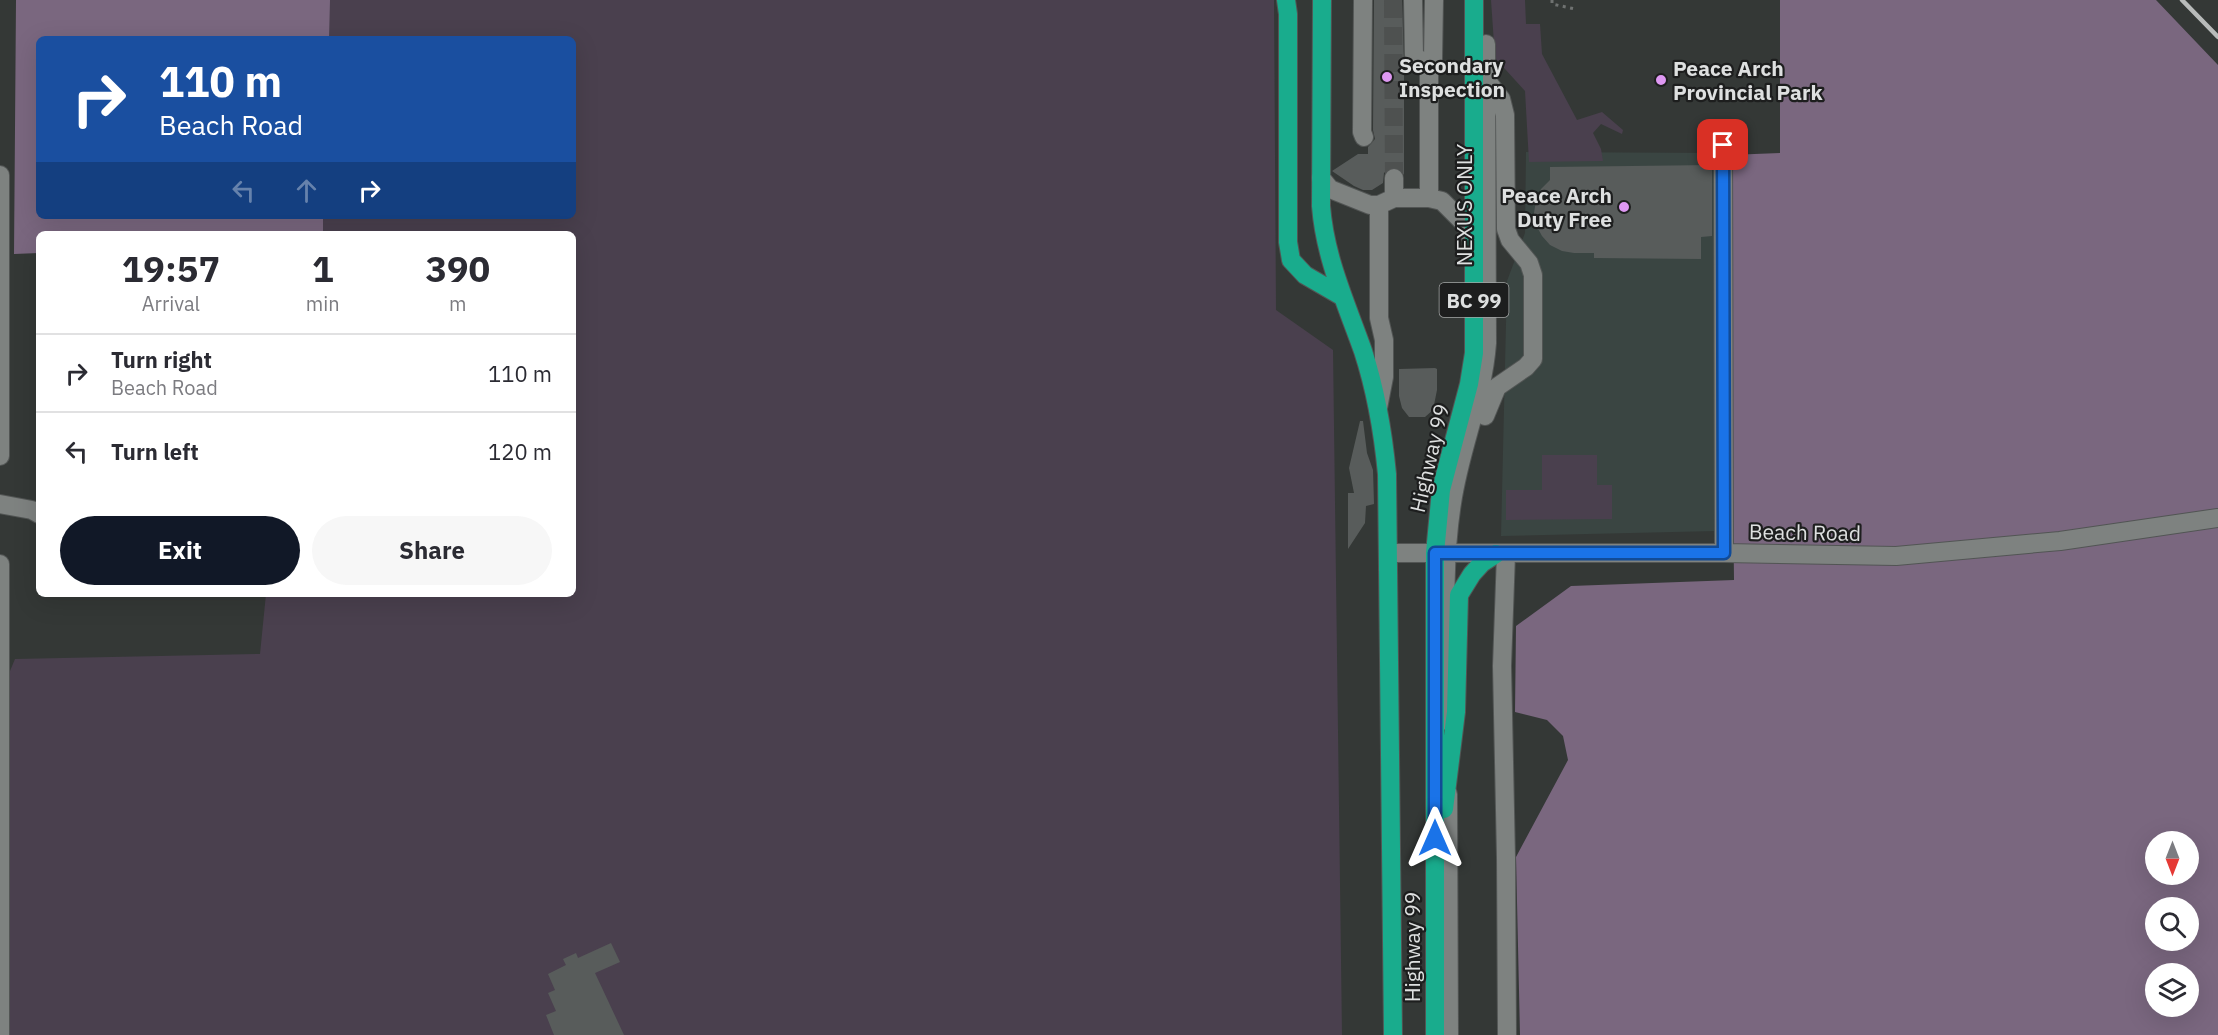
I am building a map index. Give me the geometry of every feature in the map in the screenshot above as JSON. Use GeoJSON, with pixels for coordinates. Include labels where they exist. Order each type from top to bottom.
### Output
{"type":"FeatureCollection","features":[{"type":"Feature","properties":{"kind":"highway"},"geometry":{"type":"LineString","coordinates":[[1286,0],[1288,14],[1288,243],[1291,260],[1305,275],[1343,297]]}},
{"type":"Feature","properties":{"kind":"highway","name":"Highway 99"},"geometry":{"type":"LineString","coordinates":[[1322,0],[1323,231],[1330,263],[1365,360],[1378,408],[1387,474],[1393,1035]]}},
{"type":"Feature","properties":{"kind":"highway","name":"Highway 99"},"geometry":{"type":"LineString","coordinates":[[1435,1035],[1435,885],[1441,553],[1436,530],[1444,472],[1472,367],[1474,247],[1483,61],[1474,0]]}},
{"type":"Feature","properties":{"kind":"highway","name":"BC 99"},"geometry":{"type":"LineString","coordinates":[[1483,61],[1486,0]]}},
{"type":"Feature","properties":{"kind":"highway"},"geometry":{"type":"LineString","coordinates":[[1435,885],[1456,712],[1459,595],[1482,563],[1501,554]]}},
{"type":"Feature","properties":{"kind":"street"},"geometry":{"type":"LineString","coordinates":[[1363,0],[1362,132],[1364,137]]}},
{"type":"Feature","properties":{"kind":"street"},"geometry":{"type":"LineString","coordinates":[[1413,0],[1414,55],[1429,68]]}},
{"type":"Feature","properties":{"kind":"street"},"geometry":{"type":"LineString","coordinates":[[1429,198],[1429,68],[1433,59],[1434,0]]}},
{"type":"Feature","properties":{"kind":"street"},"geometry":{"type":"LineString","coordinates":[[1483,61],[1505,82],[1514,99],[1518,231],[1541,267],[1536,291]]}},
{"type":"Feature","properties":{"kind":"street"},"geometry":{"type":"LineString","coordinates":[[1436,530],[1468,474],[1494,391],[1533,359],[1532,269],[1508,235],[1505,115],[1501,99],[1483,61]]}},
{"type":"Feature","properties":{"kind":"street","name":"NEXUS ONLY"},"geometry":{"type":"LineString","coordinates":[[1449,1035],[1448,782],[1441,553],[1463,449],[1486,358],[1483,61]]}},
{"type":"Feature","properties":{"kind":"street"},"geometry":{"type":"LineString","coordinates":[[1723,132],[1724,553]]}},
{"type":"Feature","properties":{"kind":"street"},"geometry":{"type":"LineString","coordinates":[[0,175],[0,456]]}},
{"type":"Feature","properties":{"kind":"street"},"geometry":{"type":"LineString","coordinates":[[1321,178],[1330,189],[1370,205],[1386,201],[1429,198],[1442,201],[1461,218],[1470,233],[1474,247]]}},
{"type":"Feature","properties":{"kind":"street"},"geometry":{"type":"LineString","coordinates":[[1378,408],[1384,377],[1384,340],[1378,318],[1386,201],[1394,178]]}},
{"type":"Feature","properties":{"kind":"street"},"geometry":{"type":"LineString","coordinates":[[0,504],[36,512]]}},
{"type":"Feature","properties":{"kind":"street","name":"Beach Road"},"geometry":{"type":"LineString","coordinates":[[1389,553],[1724,553],[1896,556],[2060,541],[2218,518]]}},
{"type":"Feature","properties":{"kind":"street"},"geometry":{"type":"LineString","coordinates":[[1501,554],[1507,1035]]}},
{"type":"Feature","properties":{"kind":"street"},"geometry":{"type":"LineString","coordinates":[[0,564],[0,1035]]}},
{"type":"Feature","properties":{"kind":"path"},"geometry":{"type":"LineString","coordinates":[[1552,0],[1552,4],[1575,9]]}},
{"type":"Feature","properties":{"kind":"shaded area"},"geometry":{"type":"Polygon","coordinates":[[[16,0],[330,0],[329,36],[36,36],[36,219],[323,219],[323,231],[36,231],[36,253],[14,254],[16,0]]]}},
{"type":"Feature","properties":{"kind":"shaded area"},"geometry":{"type":"Polygon","coordinates":[[[25,0],[1274,0],[1276,310],[1333,350],[1342,1035],[10,1035],[10,671],[15,659],[260,654],[266,597],[576,597],[576,231],[301,231],[303,219],[576,219],[576,36],[36,36],[36,184],[25,0]]]}},
{"type":"Feature","properties":{"kind":"shaded area"},"geometry":{"type":"Polygon","coordinates":[[[1491,0],[1525,0],[1526,24],[1540,24],[1542,54],[1577,120],[1602,112],[1623,130],[1622,134],[1601,124],[1593,133],[1601,149],[1603,161],[1529,162],[1525,91],[1495,58],[1491,0]]]}},
{"type":"Feature","properties":{"kind":"shaded area"},"geometry":{"type":"Polygon","coordinates":[[[1780,0],[2156,0],[2218,65],[2218,1035],[1520,1035],[1516,857],[1568,760],[1563,736],[1547,720],[1515,712],[1516,626],[1571,586],[1734,580],[1729,155],[1780,153],[1780,0]]]}},
{"type":"Feature","properties":{"kind":"shaded area"},"geometry":{"type":"Polygon","coordinates":[[[1526,152],[1717,153],[1716,531],[1501,536],[1507,281],[1525,233],[1526,152]]]}},
{"type":"Feature","properties":{"kind":"shaded area"},"geometry":{"type":"Polygon","coordinates":[[[1542,455],[1597,455],[1597,485],[1612,485],[1612,519],[1506,520],[1506,490],[1542,490],[1542,455]]]}},
{"type":"Feature","properties":{"kind":"building","name":"Secondary Inspection"},"geometry":{"type":"Polygon","coordinates":[[[1374,0],[1402,0],[1404,175],[1399,168],[1389,168],[1384,173],[1383,183],[1372,190],[1363,190],[1332,171],[1358,154],[1368,154],[1368,147],[1375,139],[1373,130],[1374,0]]]}},
{"type":"Feature","properties":{"kind":"building","name":"Peace Arch Duty Free"},"geometry":{"type":"Polygon","coordinates":[[[1712,165],[1712,236],[1701,237],[1701,259],[1594,258],[1594,253],[1562,251],[1550,245],[1536,225],[1534,213],[1536,200],[1541,189],[1550,180],[1550,167],[1712,165]]]}},
{"type":"Feature","properties":{"kind":"building"},"geometry":{"type":"Polygon","coordinates":[[[1399,369],[1437,369],[1437,390],[1433,410],[1425,417],[1409,417],[1402,408],[1399,396],[1399,369]]]}},
{"type":"Feature","properties":{"kind":"building"},"geometry":{"type":"Polygon","coordinates":[[[1360,421],[1363,421],[1367,453],[1373,470],[1374,504],[1366,506],[1365,523],[1348,549],[1348,493],[1354,493],[1349,468],[1360,421]]]}},
{"type":"Feature","properties":{"kind":"building"},"geometry":{"type":"Polygon","coordinates":[[[611,943],[620,962],[595,973],[624,1035],[554,1035],[546,1015],[556,1011],[548,993],[555,990],[548,974],[566,965],[563,959],[576,953],[578,958],[611,943]]]}},
{"type":"Feature","properties":{"kind":"tunnel"},"geometry":{"type":"LineString","coordinates":[[1393,0],[1394,178]]}},
{"type":"Feature","properties":{"kind":"railway"},"geometry":{"type":"LineString","coordinates":[[2182,0],[2218,37]]}},
{"type":"Feature","properties":{"kind":"place","name":"Secondary Inspection"},"geometry":{"type":"Point","coordinates":[1387,77]}},
{"type":"Feature","properties":{"kind":"place","name":"Peace Arch Provincial Park"},"geometry":{"type":"Point","coordinates":[1661,80]}},
{"type":"Feature","properties":{"kind":"place","name":"Peace Arch Duty Free"},"geometry":{"type":"Point","coordinates":[1624,207]}},
{"type":"Feature","properties":{"kind":"route"},"geometry":{"type":"LineString","coordinates":[[1435,838],[1435,553],[1724,553],[1723,145]]}}]}
